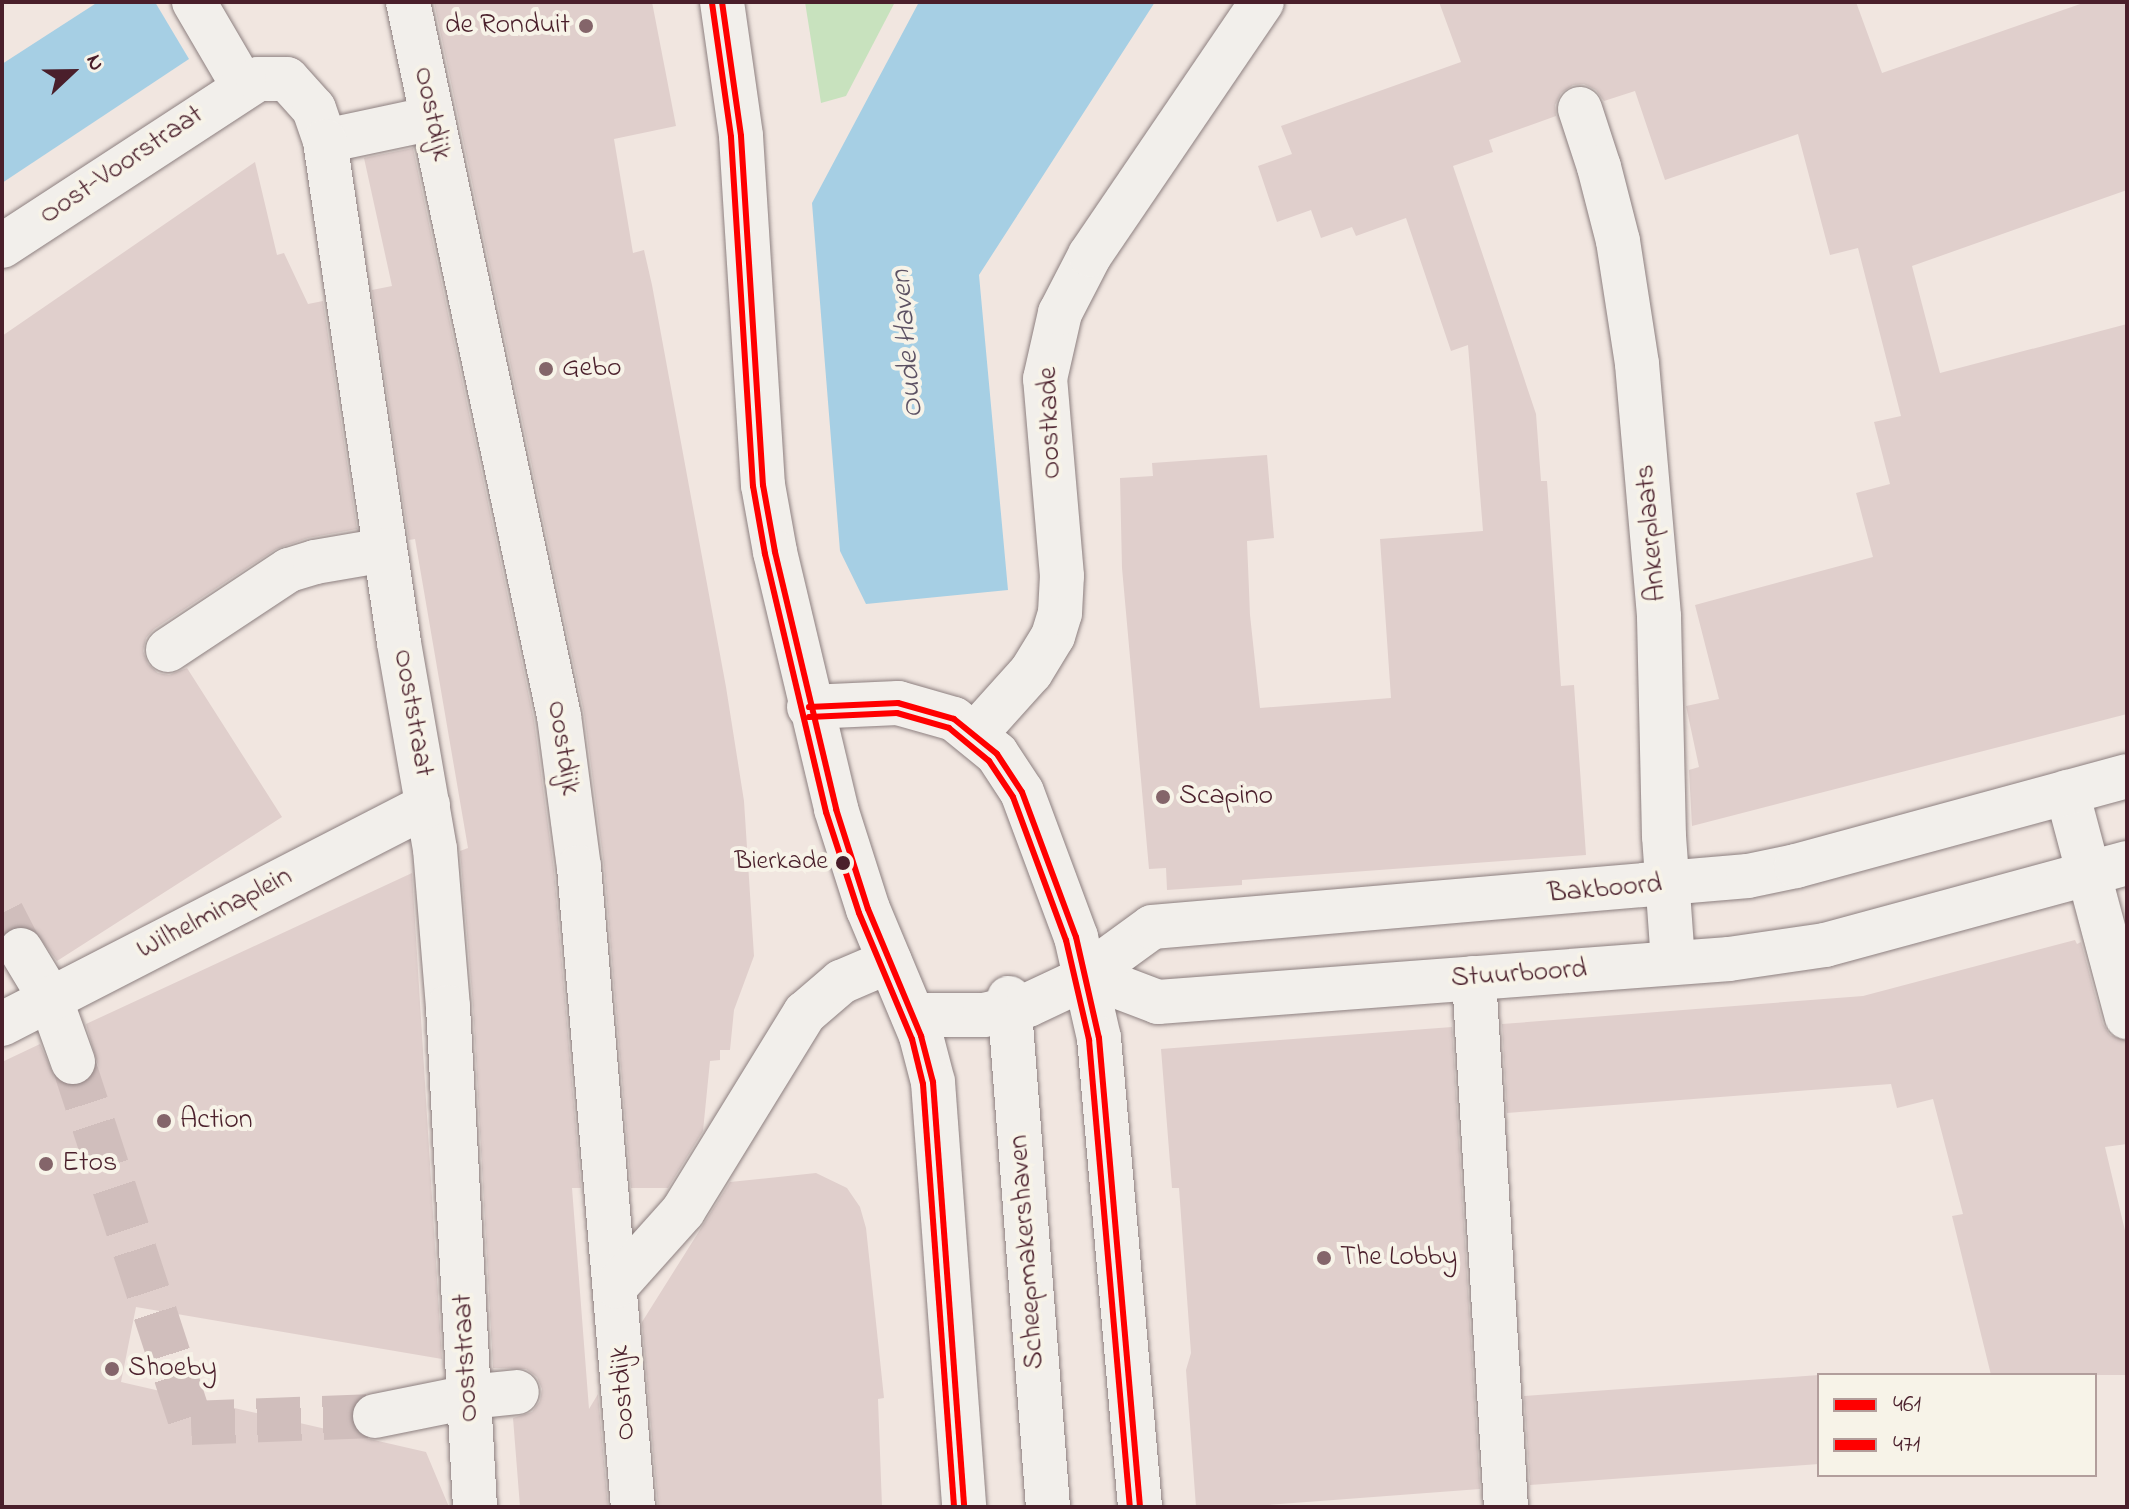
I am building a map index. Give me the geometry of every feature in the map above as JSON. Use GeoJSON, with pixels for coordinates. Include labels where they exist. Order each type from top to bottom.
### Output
{"type":"FeatureCollection","features":[{"type":"Feature","properties":{"kind":"street"},"geometry":{"type":"LineString","coordinates":[[194,2],[243,86]]}},
{"type":"Feature","properties":{"kind":"street","name":"Oostdijk"},"geometry":{"type":"LineString","coordinates":[[408,2],[559,716],[579,867],[616,1286],[605,1383],[633,1507]]}},
{"type":"Feature","properties":{"kind":"street"},"geometry":{"type":"LineString","coordinates":[[722,2],[735,82],[747,198],[763,485],[809,707],[850,858],[913,1015],[933,1082],[964,1507]]}},
{"type":"Feature","properties":{"kind":"street","name":"Oostkade"},"geometry":{"type":"LineString","coordinates":[[976,733],[1031,672],[1053,636],[1060,613],[1062,576],[1045,379],[1060,313],[1090,255],[1262,2]]}},
{"type":"Feature","properties":{"kind":"street","name":"Ooststraat"},"geometry":{"type":"LineString","coordinates":[[243,86],[273,77],[293,83],[314,109],[325,141],[385,550],[428,805],[446,964],[475,1507]]}},
{"type":"Feature","properties":{"kind":"street","name":"Oost-Voorstraat"},"geometry":{"type":"LineString","coordinates":[[2,246],[243,86]]}},
{"type":"Feature","properties":{"kind":"street","name":"Ankerplaats"},"geometry":{"type":"LineString","coordinates":[[1580,109],[1618,241],[1637,364],[1659,617],[1667,885],[1673,963]]}},
{"type":"Feature","properties":{"kind":"street"},"geometry":{"type":"LineString","coordinates":[[325,141],[433,118]]}},
{"type":"Feature","properties":{"kind":"street"},"geometry":{"type":"LineString","coordinates":[[168,650],[289,570],[315,562],[385,550]]}},
{"type":"Feature","properties":{"kind":"street"},"geometry":{"type":"LineString","coordinates":[[809,707],[898,703],[940,713],[976,733],[1013,774],[1022,792],[1087,975],[1105,1089],[1140,1507]]}},
{"type":"Feature","properties":{"kind":"street","name":"Bakboord"},"geometry":{"type":"LineString","coordinates":[[1087,975],[1152,927],[1667,885],[1796,866],[2127,776]]}},
{"type":"Feature","properties":{"kind":"street"},"geometry":{"type":"LineString","coordinates":[[2067,792],[2108,868],[2127,1017]]}},
{"type":"Feature","properties":{"kind":"street","name":"Wilhelminaplein"},"geometry":{"type":"LineString","coordinates":[[2,1024],[428,805]]}},
{"type":"Feature","properties":{"kind":"street","name":"Stuurboord"},"geometry":{"type":"LineString","coordinates":[[1087,975],[1158,1002],[1673,963],[1825,945],[2108,868]]}},
{"type":"Feature","properties":{"kind":"street"},"geometry":{"type":"LineString","coordinates":[[21,950],[50,998],[73,1062]]}},
{"type":"Feature","properties":{"kind":"street"},"geometry":{"type":"LineString","coordinates":[[616,1286],[683,1211],[805,1013],[841,982],[890,961]]}},
{"type":"Feature","properties":{"kind":"street"},"geometry":{"type":"LineString","coordinates":[[913,1015],[965,1017],[1061,992],[1087,975]]}},
{"type":"Feature","properties":{"kind":"street"},"geometry":{"type":"LineString","coordinates":[[1474,978],[1506,1507]]}},
{"type":"Feature","properties":{"kind":"street","name":"Scheepmakershaven"},"geometry":{"type":"LineString","coordinates":[[1010,1004],[1048,1507]]}},
{"type":"Feature","properties":{"kind":"street"},"geometry":{"type":"LineString","coordinates":[[375,1416],[469,1397],[517,1392]]}},
{"type":"Feature","properties":{"kind":"green space"},"geometry":{"type":"Polygon","coordinates":[[[805,2],[895,2],[846,96],[821,103],[805,2]]]}},
{"type":"Feature","properties":{"kind":"water"},"geometry":{"type":"Polygon","coordinates":[[[98,2],[155,2],[189,59],[2,183],[2,64],[98,2]]]}},
{"type":"Feature","properties":{"kind":"water","name":"Oude Haven"},"geometry":{"type":"Polygon","coordinates":[[[919,2],[1155,2],[979,275],[1008,590],[866,604],[840,551],[812,203],[919,2]]]}},
{"type":"Feature","properties":{"kind":"building"},"geometry":{"type":"Polygon","coordinates":[[[434,2],[652,2],[676,126],[614,139],[633,253],[644,250],[652,285],[726,687],[744,801],[754,956],[734,1010],[730,1050],[720,1050],[720,1060],[710,1061],[703,1131],[668,1188],[631,1188],[604,865],[584,713],[434,2]]]}},
{"type":"Feature","properties":{"kind":"building"},"geometry":{"type":"Polygon","coordinates":[[[1439,2],[1856,2],[1882,73],[2086,2],[2127,2],[2127,190],[1912,266],[1940,373],[2127,324],[2127,714],[1692,826],[1689,770],[1699,767],[1686,706],[1719,699],[1695,605],[1873,557],[1856,493],[1890,484],[1874,422],[1901,416],[1858,248],[1830,255],[1798,134],[1665,180],[1635,91],[1604,101],[1596,90],[1584,84],[1573,85],[1561,93],[1555,105],[1556,116],[1489,140],[1493,152],[1453,166],[1536,414],[1541,481],[1547,481],[1561,686],[1574,685],[1586,855],[1242,880],[1242,885],[1167,890],[1166,868],[1149,869],[1122,568],[1120,478],[1153,476],[1152,463],[1267,455],[1274,538],[1247,541],[1250,615],[1260,708],[1391,698],[1380,539],[1483,531],[1468,345],[1451,351],[1406,218],[1356,236],[1352,227],[1321,238],[1311,210],[1277,222],[1258,166],[1292,154],[1281,126],[1461,62],[1439,2]]]}},
{"type":"Feature","properties":{"kind":"building"},"geometry":{"type":"Polygon","coordinates":[[[413,148],[534,720],[554,870],[581,1188],[572,1188],[589,1409],[598,1394],[608,1507],[520,1507],[513,1418],[532,1412],[540,1401],[542,1389],[537,1377],[526,1369],[493,1368],[473,1005],[460,851],[468,848],[415,539],[409,540],[372,290],[392,286],[364,158],[413,148]]]}},
{"type":"Feature","properties":{"kind":"building"},"geometry":{"type":"Polygon","coordinates":[[[255,162],[277,255],[284,253],[308,304],[323,301],[357,529],[308,538],[276,549],[154,629],[146,638],[143,651],[148,664],[158,673],[169,675],[187,668],[282,817],[57,961],[32,928],[20,925],[2,935],[2,336],[255,162]]]}},
{"type":"Feature","properties":{"kind":"building"},"geometry":{"type":"Polygon","coordinates":[[[412,873],[442,1359],[136,1307],[121,1382],[426,1452],[449,1507],[2,1507],[2,1062],[40,1044],[56,1080],[69,1087],[82,1085],[92,1077],[98,1066],[86,1024],[412,873]]]}},
{"type":"Feature","properties":{"kind":"building"},"geometry":{"type":"Polygon","coordinates":[[[2075,940],[2077,944],[2081,942],[2103,1024],[2110,1035],[2127,1041],[2127,1144],[2105,1147],[2127,1239],[2127,1375],[1991,1373],[1952,1216],[1963,1214],[1933,1099],[1897,1108],[1891,1084],[1507,1113],[1502,1024],[1863,996],[2075,940]]]}},
{"type":"Feature","properties":{"kind":"building","name":"The Lobby"},"geometry":{"type":"Polygon","coordinates":[[[1452,1027],[1480,1489],[1241,1507],[1196,1507],[1186,1370],[1191,1353],[1179,1188],[1172,1188],[1161,1049],[1452,1027]]]}},
{"type":"Feature","properties":{"kind":"building"},"geometry":{"type":"Polygon","coordinates":[[[816,1173],[847,1188],[860,1207],[866,1228],[884,1398],[878,1399],[882,1507],[658,1507],[642,1322],[730,1182],[816,1173]]]}},
{"type":"Feature","properties":{"kind":"building"},"geometry":{"type":"Polygon","coordinates":[[[1817,1375],[1817,1464],[1530,1485],[1524,1396],[1817,1375]]]}},
{"type":"Feature","properties":{"kind":"tunnel"},"geometry":{"type":"LineString","coordinates":[[2,913],[21,950]]}},
{"type":"Feature","properties":{"kind":"tunnel"},"geometry":{"type":"LineString","coordinates":[[73,1062],[191,1423],[375,1416]]}},
{"type":"Feature","properties":{"kind":"transit line","name":"461"},"geometry":{"type":"LineString","coordinates":[[722,2],[741,136],[763,485],[775,552],[836,809],[868,909],[921,1036],[933,1082],[964,1507]]}},
{"type":"Feature","properties":{"kind":"transit line","name":"471"},"geometry":{"type":"LineString","coordinates":[[712,3],[731,137],[753,486],[765,554],[826,812],[859,913],[912,1039],[923,1084],[954,1507]]}},
{"type":"Feature","properties":{"kind":"transit line","name":"461"},"geometry":{"type":"LineString","coordinates":[[809,707],[898,703],[954,719],[997,754],[1022,792],[1076,937],[1099,1038],[1140,1507]]}},
{"type":"Feature","properties":{"kind":"transit line","name":"471"},"geometry":{"type":"LineString","coordinates":[[809,717],[897,713],[949,728],[989,761],[1013,797],[1066,940],[1089,1040],[1130,1507]]}},
{"type":"Feature","properties":{"kind":"place","name":"de Ronduit"},"geometry":{"type":"Point","coordinates":[586,26]}},
{"type":"Feature","properties":{"kind":"place","name":"Gebo"},"geometry":{"type":"Point","coordinates":[546,369]}},
{"type":"Feature","properties":{"kind":"place","name":"Scapino"},"geometry":{"type":"Point","coordinates":[1163,797]}},
{"type":"Feature","properties":{"kind":"place","name":"Bierkade"},"geometry":{"type":"Point","coordinates":[843,863]}},
{"type":"Feature","properties":{"kind":"place","name":"Action"},"geometry":{"type":"Point","coordinates":[164,1121]}},
{"type":"Feature","properties":{"kind":"place","name":"Etos"},"geometry":{"type":"Point","coordinates":[46,1164]}},
{"type":"Feature","properties":{"kind":"place","name":"The Lobby"},"geometry":{"type":"Point","coordinates":[1324,1258]}},
{"type":"Feature","properties":{"kind":"place","name":"Shoeby"},"geometry":{"type":"Point","coordinates":[112,1369]}}]}
